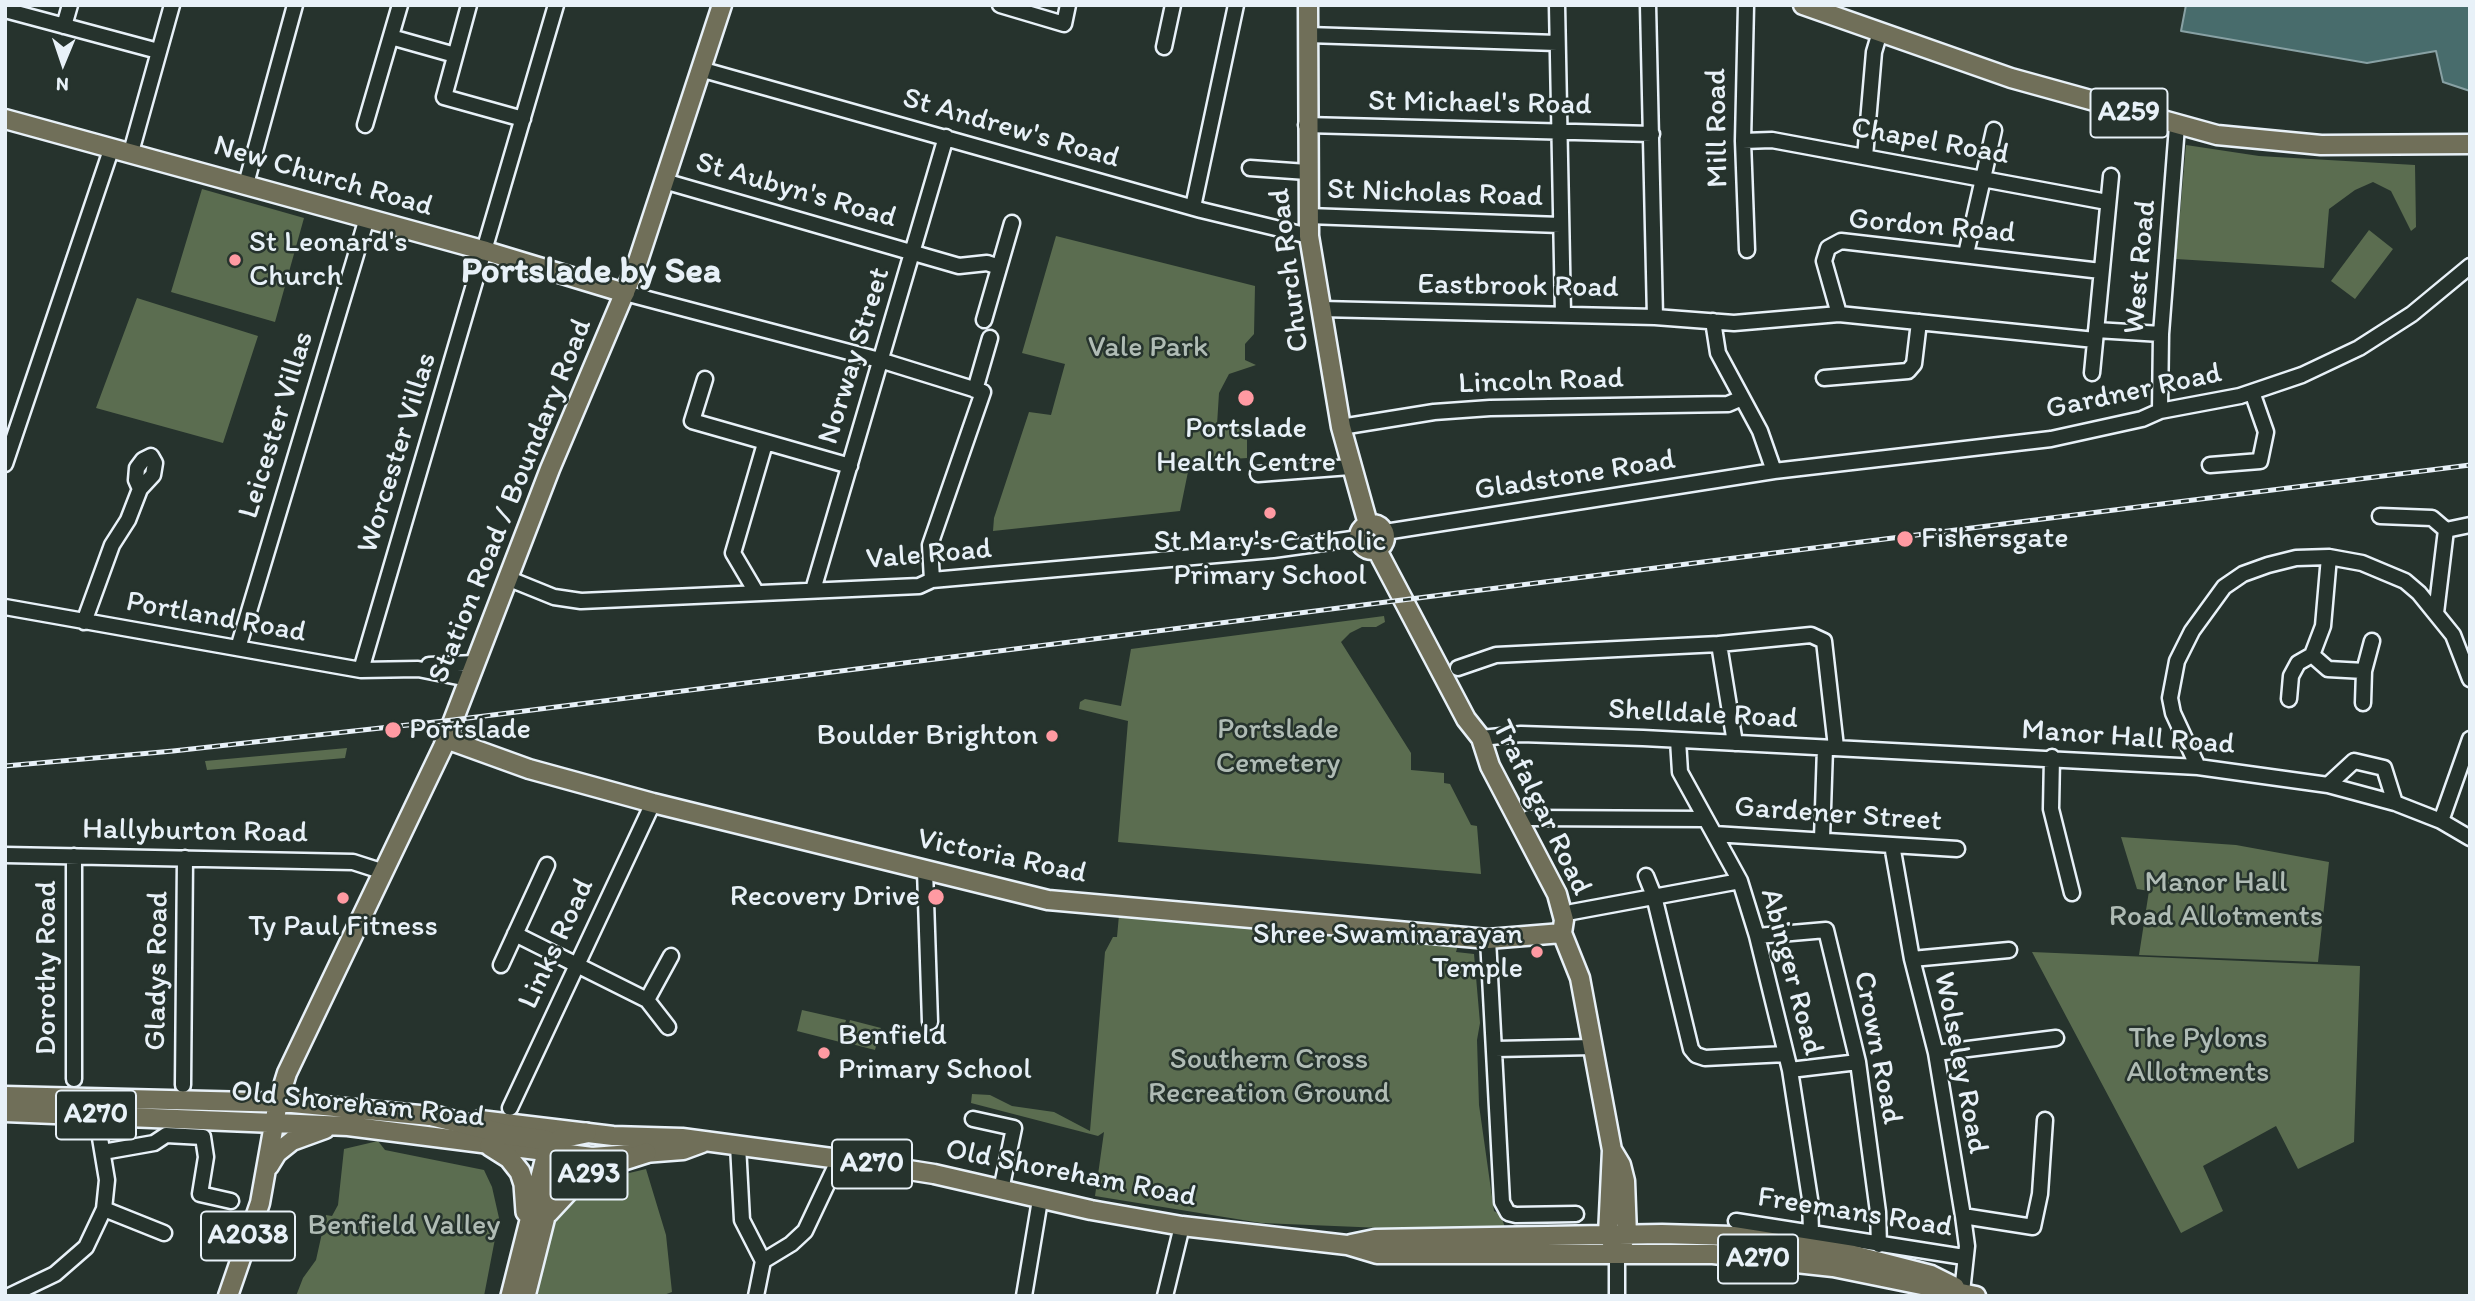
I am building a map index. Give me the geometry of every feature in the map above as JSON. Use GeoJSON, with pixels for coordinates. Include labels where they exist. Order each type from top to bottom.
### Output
{"type":"FeatureCollection","features":[{"type":"Feature","properties":{"kind":"highway","name":"A293"},"geometry":{"type":"LineString","coordinates":[[429,1115],[509,1135],[542,1139],[552,1150],[556,1173],[525,1296]]}},
{"type":"Feature","properties":{"kind":"highway","name":"A293"},"geometry":{"type":"LineString","coordinates":[[511,1296],[527,1227],[552,1150],[569,1135],[586,1133]]}},
{"type":"Feature","properties":{"kind":"highway","name":"A293"},"geometry":{"type":"LineString","coordinates":[[490,1146],[514,1163],[523,1178],[527,1227]]}},
{"type":"Feature","properties":{"kind":"highway","name":"A293"},"geometry":{"type":"LineString","coordinates":[[545,1217],[585,1177],[610,1164],[646,1153]]}},
{"type":"Feature","properties":{"kind":"main road","name":"Station Road / Boundary Road"},"geometry":{"type":"LineString","coordinates":[[278,1102],[292,1063],[446,739],[507,578],[625,293],[722,5]]}},
{"type":"Feature","properties":{"kind":"main road","name":"Church Road"},"geometry":{"type":"LineString","coordinates":[[1308,5],[1306,125],[1309,236],[1341,426],[1363,531]]}},
{"type":"Feature","properties":{"kind":"main road","name":"A259"},"geometry":{"type":"LineString","coordinates":[[1803,5],[2011,78],[2217,135],[2321,145],[2470,144]]}},
{"type":"Feature","properties":{"kind":"main road","name":"New Church Road"},"geometry":{"type":"LineString","coordinates":[[5,118],[486,251],[625,293]]}},
{"type":"Feature","properties":{"kind":"main road"},"geometry":{"type":"LineString","coordinates":[[1377,524],[1385,533],[1384,543],[1377,550],[1364,547],[1363,531],[1377,524]]}},
{"type":"Feature","properties":{"kind":"main road","name":"Trafalgar Road"},"geometry":{"type":"LineString","coordinates":[[1377,550],[1466,719],[1481,738],[1490,765],[1557,894],[1564,920],[1562,933],[1580,978],[1612,1150],[1608,1236]]}},
{"type":"Feature","properties":{"kind":"main road","name":"Victoria Road"},"geometry":{"type":"LineString","coordinates":[[446,739],[529,769],[653,803],[1066,903],[1488,939],[1562,933]]}},
{"type":"Feature","properties":{"kind":"main road","name":"Old Shoreham Road"},"geometry":{"type":"LineString","coordinates":[[5,1096],[278,1102],[429,1115],[586,1133],[682,1138],[702,1143],[738,1145],[934,1174],[1040,1200],[1182,1226],[1347,1245],[1377,1254],[1713,1254],[1833,1267],[1969,1294]]}},
{"type":"Feature","properties":{"kind":"main road","name":"A2038"},"geometry":{"type":"LineString","coordinates":[[228,1296],[260,1203],[278,1102]]}},
{"type":"Feature","properties":{"kind":"main road","name":"Old Shoreham Road"},"geometry":{"type":"LineString","coordinates":[[5,1112],[348,1126],[490,1146],[603,1157],[683,1150],[702,1143]]}},
{"type":"Feature","properties":{"kind":"main road"},"geometry":{"type":"LineString","coordinates":[[264,1176],[277,1153],[298,1137],[317,1130],[348,1126]]}},
{"type":"Feature","properties":{"kind":"main road","name":"Trafalgar Road"},"geometry":{"type":"LineString","coordinates":[[1612,1150],[1621,1165],[1627,1195],[1627,1235],[1617,1253]]}},
{"type":"Feature","properties":{"kind":"main road"},"geometry":{"type":"LineString","coordinates":[[1573,1237],[1598,1226],[1611,1212]]}},
{"type":"Feature","properties":{"kind":"main road"},"geometry":{"type":"LineString","coordinates":[[1608,1236],[1617,1253]]}},
{"type":"Feature","properties":{"kind":"main road","name":"Old Shoreham Road"},"geometry":{"type":"LineString","coordinates":[[1347,1245],[1375,1239],[1734,1236],[1853,1255],[1946,1280],[1969,1294]]}},
{"type":"Feature","properties":{"kind":"street"},"geometry":{"type":"LineString","coordinates":[[64,26],[70,5]]}},
{"type":"Feature","properties":{"kind":"street"},"geometry":{"type":"LineString","coordinates":[[131,152],[172,5]]}},
{"type":"Feature","properties":{"kind":"street"},"geometry":{"type":"LineString","coordinates":[[246,184],[295,5]]}},
{"type":"Feature","properties":{"kind":"street"},"geometry":{"type":"LineString","coordinates":[[365,125],[400,5]]}},
{"type":"Feature","properties":{"kind":"street"},"geometry":{"type":"LineString","coordinates":[[470,5],[444,97],[523,119]]}},
{"type":"Feature","properties":{"kind":"street","name":"Worcester Villas"},"geometry":{"type":"LineString","coordinates":[[361,670],[556,5]]}},
{"type":"Feature","properties":{"kind":"street"},"geometry":{"type":"LineString","coordinates":[[1000,5],[1063,24],[1069,5]]}},
{"type":"Feature","properties":{"kind":"street"},"geometry":{"type":"LineString","coordinates":[[1164,47],[1173,5]]}},
{"type":"Feature","properties":{"kind":"street"},"geometry":{"type":"LineString","coordinates":[[1193,207],[1236,5]]}},
{"type":"Feature","properties":{"kind":"street"},"geometry":{"type":"LineString","coordinates":[[1557,5],[1563,314]]}},
{"type":"Feature","properties":{"kind":"street"},"geometry":{"type":"LineString","coordinates":[[1648,5],[1655,317]]}},
{"type":"Feature","properties":{"kind":"street","name":"Mill Road"},"geometry":{"type":"LineString","coordinates":[[1746,5],[1742,141],[1747,250]]}},
{"type":"Feature","properties":{"kind":"street"},"geometry":{"type":"LineString","coordinates":[[5,10],[158,51]]}},
{"type":"Feature","properties":{"kind":"street"},"geometry":{"type":"LineString","coordinates":[[1865,157],[1874,52],[1880,32]]}},
{"type":"Feature","properties":{"kind":"street"},"geometry":{"type":"LineString","coordinates":[[1308,35],[1557,43]]}},
{"type":"Feature","properties":{"kind":"street"},"geometry":{"type":"LineString","coordinates":[[391,37],[455,55]]}},
{"type":"Feature","properties":{"kind":"street","name":"St Andrew's Road"},"geometry":{"type":"LineString","coordinates":[[700,69],[1193,207],[1309,236]]}},
{"type":"Feature","properties":{"kind":"street","name":"St Michael's Road"},"geometry":{"type":"LineString","coordinates":[[1306,125],[1652,134]]}},
{"type":"Feature","properties":{"kind":"street","name":"West Road"},"geometry":{"type":"LineString","coordinates":[[2160,411],[2161,334],[2177,126]]}},
{"type":"Feature","properties":{"kind":"street"},"geometry":{"type":"LineString","coordinates":[[1966,254],[1981,177],[1994,130]]}},
{"type":"Feature","properties":{"kind":"street","name":"Norway Street"},"geometry":{"type":"LineString","coordinates":[[813,590],[883,361],[946,137]]}},
{"type":"Feature","properties":{"kind":"street","name":"Chapel Road"},"geometry":{"type":"LineString","coordinates":[[1742,141],[1772,140],[2107,202]]}},
{"type":"Feature","properties":{"kind":"street"},"geometry":{"type":"LineString","coordinates":[[5,464],[112,147]]}},
{"type":"Feature","properties":{"kind":"street"},"geometry":{"type":"LineString","coordinates":[[1250,168],[1307,172]]}},
{"type":"Feature","properties":{"kind":"street"},"geometry":{"type":"LineString","coordinates":[[2092,373],[2111,177]]}},
{"type":"Feature","properties":{"kind":"street","name":"St Aubyn's Road"},"geometry":{"type":"LineString","coordinates":[[664,181],[959,266],[986,263],[999,267]]}},
{"type":"Feature","properties":{"kind":"street","name":"St Nicholas Road"},"geometry":{"type":"LineString","coordinates":[[1308,216],[1560,225]]}},
{"type":"Feature","properties":{"kind":"street","name":"Leicester Villas"},"geometry":{"type":"LineString","coordinates":[[238,648],[367,218]]}},
{"type":"Feature","properties":{"kind":"street"},"geometry":{"type":"LineString","coordinates":[[984,320],[1012,223]]}},
{"type":"Feature","properties":{"kind":"street","name":"Gordon Road"},"geometry":{"type":"LineString","coordinates":[[1839,314],[1824,261],[1826,251],[1836,243],[1966,254],[2101,271]]}},
{"type":"Feature","properties":{"kind":"street","name":"Gardner Road"},"geometry":{"type":"LineString","coordinates":[[1774,471],[2052,439],[2142,419],[2160,411],[2252,392],[2302,375],[2359,348],[2412,314],[2470,266]]}},
{"type":"Feature","properties":{"kind":"street"},"geometry":{"type":"LineString","coordinates":[[625,293],[883,361],[979,391]]}},
{"type":"Feature","properties":{"kind":"street","name":"Eastbrook Road"},"geometry":{"type":"LineString","coordinates":[[1321,309],[1563,314],[1755,322],[1839,314],[1919,323],[2095,335],[2161,334]]}},
{"type":"Feature","properties":{"kind":"street"},"geometry":{"type":"LineString","coordinates":[[1713,321],[1718,354],[1760,431],[1774,471]]}},
{"type":"Feature","properties":{"kind":"street"},"geometry":{"type":"LineString","coordinates":[[1824,378],[1908,370],[1914,365],[1919,323]]}},
{"type":"Feature","properties":{"kind":"street"},"geometry":{"type":"LineString","coordinates":[[932,580],[930,545],[979,391],[990,338]]}},
{"type":"Feature","properties":{"kind":"street"},"geometry":{"type":"LineString","coordinates":[[705,379],[692,421],[850,466]]}},
{"type":"Feature","properties":{"kind":"street"},"geometry":{"type":"LineString","coordinates":[[2210,465],[2260,461],[2266,432],[2252,392]]}},
{"type":"Feature","properties":{"kind":"street","name":"Lincoln Road"},"geometry":{"type":"LineString","coordinates":[[1341,426],[1434,412],[1490,408],[1728,404],[1742,398]]}},
{"type":"Feature","properties":{"kind":"street"},"geometry":{"type":"LineString","coordinates":[[755,592],[733,553],[765,444],[770,443]]}},
{"type":"Feature","properties":{"kind":"street"},"geometry":{"type":"LineString","coordinates":[[1258,474],[1350,467]]}},
{"type":"Feature","properties":{"kind":"street","name":"Gladstone Road"},"geometry":{"type":"LineString","coordinates":[[1385,533],[1774,471]]}},
{"type":"Feature","properties":{"kind":"street"},"geometry":{"type":"LineString","coordinates":[[84,622],[112,545],[128,520],[140,489]]}},
{"type":"Feature","properties":{"kind":"street"},"geometry":{"type":"LineString","coordinates":[[2380,516],[2432,518],[2446,530]]}},
{"type":"Feature","properties":{"kind":"street"},"geometry":{"type":"LineString","coordinates":[[2446,530],[2470,525]]}},
{"type":"Feature","properties":{"kind":"street"},"geometry":{"type":"LineString","coordinates":[[2437,612],[2446,530]]}},
{"type":"Feature","properties":{"kind":"street","name":"Vale Road"},"geometry":{"type":"LineString","coordinates":[[507,578],[554,597],[581,601],[919,586],[932,580],[1273,550],[1363,531]]}},
{"type":"Feature","properties":{"kind":"street"},"geometry":{"type":"LineString","coordinates":[[2290,699],[2291,676],[2298,663],[2312,655],[2323,626],[2329,557]]}},
{"type":"Feature","properties":{"kind":"street"},"geometry":{"type":"LineString","coordinates":[[2198,767],[2173,713],[2170,698],[2177,661],[2192,631],[2224,587],[2243,574],[2296,558],[2329,557],[2362,563],[2405,581],[2437,612],[2453,635],[2470,679]]}},
{"type":"Feature","properties":{"kind":"street","name":"Portland Road"},"geometry":{"type":"LineString","coordinates":[[5,607],[361,670],[418,669],[433,664],[471,671]]}},
{"type":"Feature","properties":{"kind":"street"},"geometry":{"type":"LineString","coordinates":[[1458,668],[1496,655],[1719,644],[1811,635],[1824,641],[1830,748],[1822,839]]}},
{"type":"Feature","properties":{"kind":"street"},"geometry":{"type":"LineString","coordinates":[[2363,703],[2364,671],[2372,641]]}},
{"type":"Feature","properties":{"kind":"street"},"geometry":{"type":"LineString","coordinates":[[1719,644],[1735,743]]}},
{"type":"Feature","properties":{"kind":"street"},"geometry":{"type":"LineString","coordinates":[[2312,655],[2328,669],[2364,671]]}},
{"type":"Feature","properties":{"kind":"street","name":"Shelldale Road"},"geometry":{"type":"LineString","coordinates":[[1481,738],[1521,734],[1923,751]]}},
{"type":"Feature","properties":{"kind":"street"},"geometry":{"type":"LineString","coordinates":[[2441,821],[2470,739]]}},
{"type":"Feature","properties":{"kind":"street","name":"Abinger Road"},"geometry":{"type":"LineString","coordinates":[[1678,740],[1680,772],[1740,881],[1758,936],[1790,1070],[1810,1199],[1811,1231]]}},
{"type":"Feature","properties":{"kind":"street","name":"Manor Hall Road"},"geometry":{"type":"LineString","coordinates":[[1923,751],[2198,767],[2328,785],[2395,803],[2441,821],[2470,838]]}},
{"type":"Feature","properties":{"kind":"street"},"geometry":{"type":"LineString","coordinates":[[2052,757],[2051,809],[2072,893]]}},
{"type":"Feature","properties":{"kind":"street"},"geometry":{"type":"LineString","coordinates":[[2328,785],[2354,761],[2384,768],[2395,803]]}},
{"type":"Feature","properties":{"kind":"street","name":"Links Road"},"geometry":{"type":"LineString","coordinates":[[510,1108],[653,803]]}},
{"type":"Feature","properties":{"kind":"street"},"geometry":{"type":"LineString","coordinates":[[1529,818],[1628,825],[1704,819]]}},
{"type":"Feature","properties":{"kind":"street","name":"Gardener Street"},"geometry":{"type":"LineString","coordinates":[[1714,834],[1957,849]]}},
{"type":"Feature","properties":{"kind":"street","name":"Wolseley Road"},"geometry":{"type":"LineString","coordinates":[[1892,845],[1912,959],[1936,1053],[1963,1216],[1967,1246],[1964,1257],[1969,1294]]}},
{"type":"Feature","properties":{"kind":"street","name":"Hallyburton Road"},"geometry":{"type":"LineString","coordinates":[[5,855],[354,862],[381,871]]}},
{"type":"Feature","properties":{"kind":"street","name":"Dorothy Road"},"geometry":{"type":"LineString","coordinates":[[74,856],[74,1079]]}},
{"type":"Feature","properties":{"kind":"street","name":"Gladys Road"},"geometry":{"type":"LineString","coordinates":[[183,1085],[185,858]]}},
{"type":"Feature","properties":{"kind":"street"},"geometry":{"type":"LineString","coordinates":[[501,965],[547,865]]}},
{"type":"Feature","properties":{"kind":"street"},"geometry":{"type":"LineString","coordinates":[[925,870],[925,1018]]}},
{"type":"Feature","properties":{"kind":"street"},"geometry":{"type":"LineString","coordinates":[[1646,876],[1654,896],[1691,1049],[1696,1055],[1705,1058],[1786,1054]]}},
{"type":"Feature","properties":{"kind":"street"},"geometry":{"type":"LineString","coordinates":[[1572,912],[1740,881]]}},
{"type":"Feature","properties":{"kind":"street","name":"Crown Road"},"geometry":{"type":"LineString","coordinates":[[1758,936],[1826,930],[1858,1062],[1878,1212],[1879,1245]]}},
{"type":"Feature","properties":{"kind":"street"},"geometry":{"type":"LineString","coordinates":[[515,934],[647,1000],[668,1027]]}},
{"type":"Feature","properties":{"kind":"street"},"geometry":{"type":"LineString","coordinates":[[1488,939],[1502,1202],[1508,1213],[1516,1215],[1576,1214]]}},
{"type":"Feature","properties":{"kind":"street"},"geometry":{"type":"LineString","coordinates":[[1912,959],[2009,950]]}},
{"type":"Feature","properties":{"kind":"street"},"geometry":{"type":"LineString","coordinates":[[647,1000],[671,956]]}},
{"type":"Feature","properties":{"kind":"street"},"geometry":{"type":"LineString","coordinates":[[1936,1053],[2056,1038]]}},
{"type":"Feature","properties":{"kind":"street"},"geometry":{"type":"LineString","coordinates":[[1495,1049],[1593,1047]]}},
{"type":"Feature","properties":{"kind":"street"},"geometry":{"type":"LineString","coordinates":[[1790,1070],[1858,1062]]}},
{"type":"Feature","properties":{"kind":"street"},"geometry":{"type":"LineString","coordinates":[[973,1119],[1014,1128],[1001,1190]]}},
{"type":"Feature","properties":{"kind":"street"},"geometry":{"type":"LineString","coordinates":[[1963,1216],[2033,1227],[2041,1184],[2045,1120]]}},
{"type":"Feature","properties":{"kind":"street"},"geometry":{"type":"LineString","coordinates":[[17,1294],[55,1274],[86,1247],[104,1209],[107,1180],[99,1132]]}},
{"type":"Feature","properties":{"kind":"street"},"geometry":{"type":"LineString","coordinates":[[103,1152],[154,1143],[166,1135],[203,1137],[206,1157],[200,1194],[231,1201]]}},
{"type":"Feature","properties":{"kind":"street"},"geometry":{"type":"LineString","coordinates":[[738,1145],[742,1220],[763,1261],[756,1296]]}},
{"type":"Feature","properties":{"kind":"street"},"geometry":{"type":"LineString","coordinates":[[763,1261],[791,1244],[805,1231],[839,1159]]}},
{"type":"Feature","properties":{"kind":"street"},"geometry":{"type":"LineString","coordinates":[[1024,1296],[1040,1200]]}},
{"type":"Feature","properties":{"kind":"street"},"geometry":{"type":"LineString","coordinates":[[104,1209],[164,1233]]}},
{"type":"Feature","properties":{"kind":"street","name":"Freemans Road"},"geometry":{"type":"LineString","coordinates":[[1737,1221],[1964,1257]]}},
{"type":"Feature","properties":{"kind":"street"},"geometry":{"type":"LineString","coordinates":[[1165,1296],[1182,1226]]}},
{"type":"Feature","properties":{"kind":"street"},"geometry":{"type":"LineString","coordinates":[[1617,1253],[1617,1296]]}},
{"type":"Feature","properties":{"kind":"green space"},"geometry":{"type":"Polygon","coordinates":[[[2186,145],[2259,156],[2415,165],[2416,227],[2411,231],[2391,191],[2373,182],[2355,190],[2329,209],[2324,268],[2176,259],[2186,145]]]}},
{"type":"Feature","properties":{"kind":"green space"},"geometry":{"type":"Polygon","coordinates":[[[202,189],[304,218],[275,322],[171,292],[202,189]]]}},
{"type":"Feature","properties":{"kind":"green space"},"geometry":{"type":"Polygon","coordinates":[[[2369,230],[2393,249],[2355,299],[2331,281],[2369,230]]]}},
{"type":"Feature","properties":{"kind":"green space","name":"Vale Park"},"geometry":{"type":"Polygon","coordinates":[[[1056,236],[1255,286],[1254,334],[1245,344],[1245,360],[1256,365],[1229,374],[1219,393],[1217,425],[1247,427],[1247,458],[1190,462],[1180,511],[993,531],[994,518],[1029,412],[1051,415],[1065,364],[1022,353],[1056,236]]]}},
{"type":"Feature","properties":{"kind":"green space"},"geometry":{"type":"Polygon","coordinates":[[[137,298],[258,336],[223,443],[96,408],[137,298]]]}},
{"type":"Feature","properties":{"kind":"green space","name":"Portslade Cemetery"},"geometry":{"type":"Polygon","coordinates":[[[1384,616],[1385,622],[1376,627],[1362,627],[1341,642],[1411,753],[1411,770],[1444,773],[1444,783],[1450,784],[1471,825],[1477,826],[1481,874],[1118,842],[1128,721],[1079,709],[1080,702],[1085,699],[1121,706],[1131,649],[1384,616]]]}},
{"type":"Feature","properties":{"kind":"green space"},"geometry":{"type":"Polygon","coordinates":[[[347,748],[345,758],[207,770],[205,761],[347,748]]]}},
{"type":"Feature","properties":{"kind":"green space","name":"Manor Hall Road Allotments"},"geometry":{"type":"Polygon","coordinates":[[[2121,837],[2236,845],[2329,862],[2318,962],[2139,955],[2149,891],[2137,889],[2121,837]]]}},
{"type":"Feature","properties":{"kind":"green space","name":"Southern Cross Recreation Ground"},"geometry":{"type":"Polygon","coordinates":[[[1119,915],[1458,945],[1456,952],[1474,954],[1480,1023],[1477,1040],[1479,1105],[1494,1211],[1500,1214],[1505,1227],[1456,1231],[1261,1223],[1095,1196],[1104,1132],[1098,1136],[971,1103],[972,1094],[990,1095],[1012,1106],[1054,1112],[1090,1131],[1105,952],[1113,937],[1117,937],[1119,915]]]}},
{"type":"Feature","properties":{"kind":"green space","name":"The Pylons Allotments"},"geometry":{"type":"Polygon","coordinates":[[[2032,952],[2360,966],[2354,1142],[2298,1169],[2276,1126],[2203,1166],[2223,1211],[2181,1233],[2032,952]]]}},
{"type":"Feature","properties":{"kind":"green space"},"geometry":{"type":"Polygon","coordinates":[[[802,1010],[846,1020],[840,1042],[797,1031],[802,1010]]]}},
{"type":"Feature","properties":{"kind":"green space"},"geometry":{"type":"Polygon","coordinates":[[[850,1020],[881,1028],[875,1050],[844,1042],[850,1020]]]}},
{"type":"Feature","properties":{"kind":"green space","name":"Benfield Valley"},"geometry":{"type":"Polygon","coordinates":[[[378,1141],[385,1150],[484,1170],[492,1187],[499,1218],[484,1296],[296,1296],[303,1278],[316,1260],[326,1215],[332,1216],[338,1205],[344,1149],[378,1141]]]}},
{"type":"Feature","properties":{"kind":"green space"},"geometry":{"type":"Polygon","coordinates":[[[646,1169],[666,1235],[672,1292],[661,1296],[535,1296],[550,1229],[571,1200],[604,1179],[646,1169]]]}},
{"type":"Feature","properties":{"kind":"water"},"geometry":{"type":"Polygon","coordinates":[[[2186,5],[2470,5],[2470,91],[2443,82],[2436,51],[2367,63],[2181,31],[2186,5]]]}},
{"type":"Feature","properties":{"kind":"railway"},"geometry":{"type":"LineString","coordinates":[[5,766],[173,751],[453,720],[2470,465]]}},
{"type":"Feature","properties":{"kind":"place","name":"St Leonard's Church"},"geometry":{"type":"Point","coordinates":[235,260]}},
{"type":"Feature","properties":{"kind":"place","name":"Portslade Health Centre"},"geometry":{"type":"Point","coordinates":[1246,398]}},
{"type":"Feature","properties":{"kind":"place","name":"St Mary's Catholic Primary School"},"geometry":{"type":"Point","coordinates":[1270,513]}},
{"type":"Feature","properties":{"kind":"place","name":"Fishersgate"},"geometry":{"type":"Point","coordinates":[1905,539]}},
{"type":"Feature","properties":{"kind":"place","name":"Portslade"},"geometry":{"type":"Point","coordinates":[393,730]}},
{"type":"Feature","properties":{"kind":"place","name":"Boulder Brighton"},"geometry":{"type":"Point","coordinates":[1052,736]}},
{"type":"Feature","properties":{"kind":"place","name":"Recovery Drive"},"geometry":{"type":"Point","coordinates":[936,897]}},
{"type":"Feature","properties":{"kind":"place","name":"Ty Paul Fitness"},"geometry":{"type":"Point","coordinates":[343,898]}},
{"type":"Feature","properties":{"kind":"place","name":"Shree Swaminarayan Temple"},"geometry":{"type":"Point","coordinates":[1537,952]}},
{"type":"Feature","properties":{"kind":"place","name":"Benfield Primary School"},"geometry":{"type":"Point","coordinates":[824,1053]}},
{"type":"Feature","properties":{"kind":"district","name":"Portslade by Sea"},"geometry":{"type":"Point","coordinates":[591,273]}}]}
